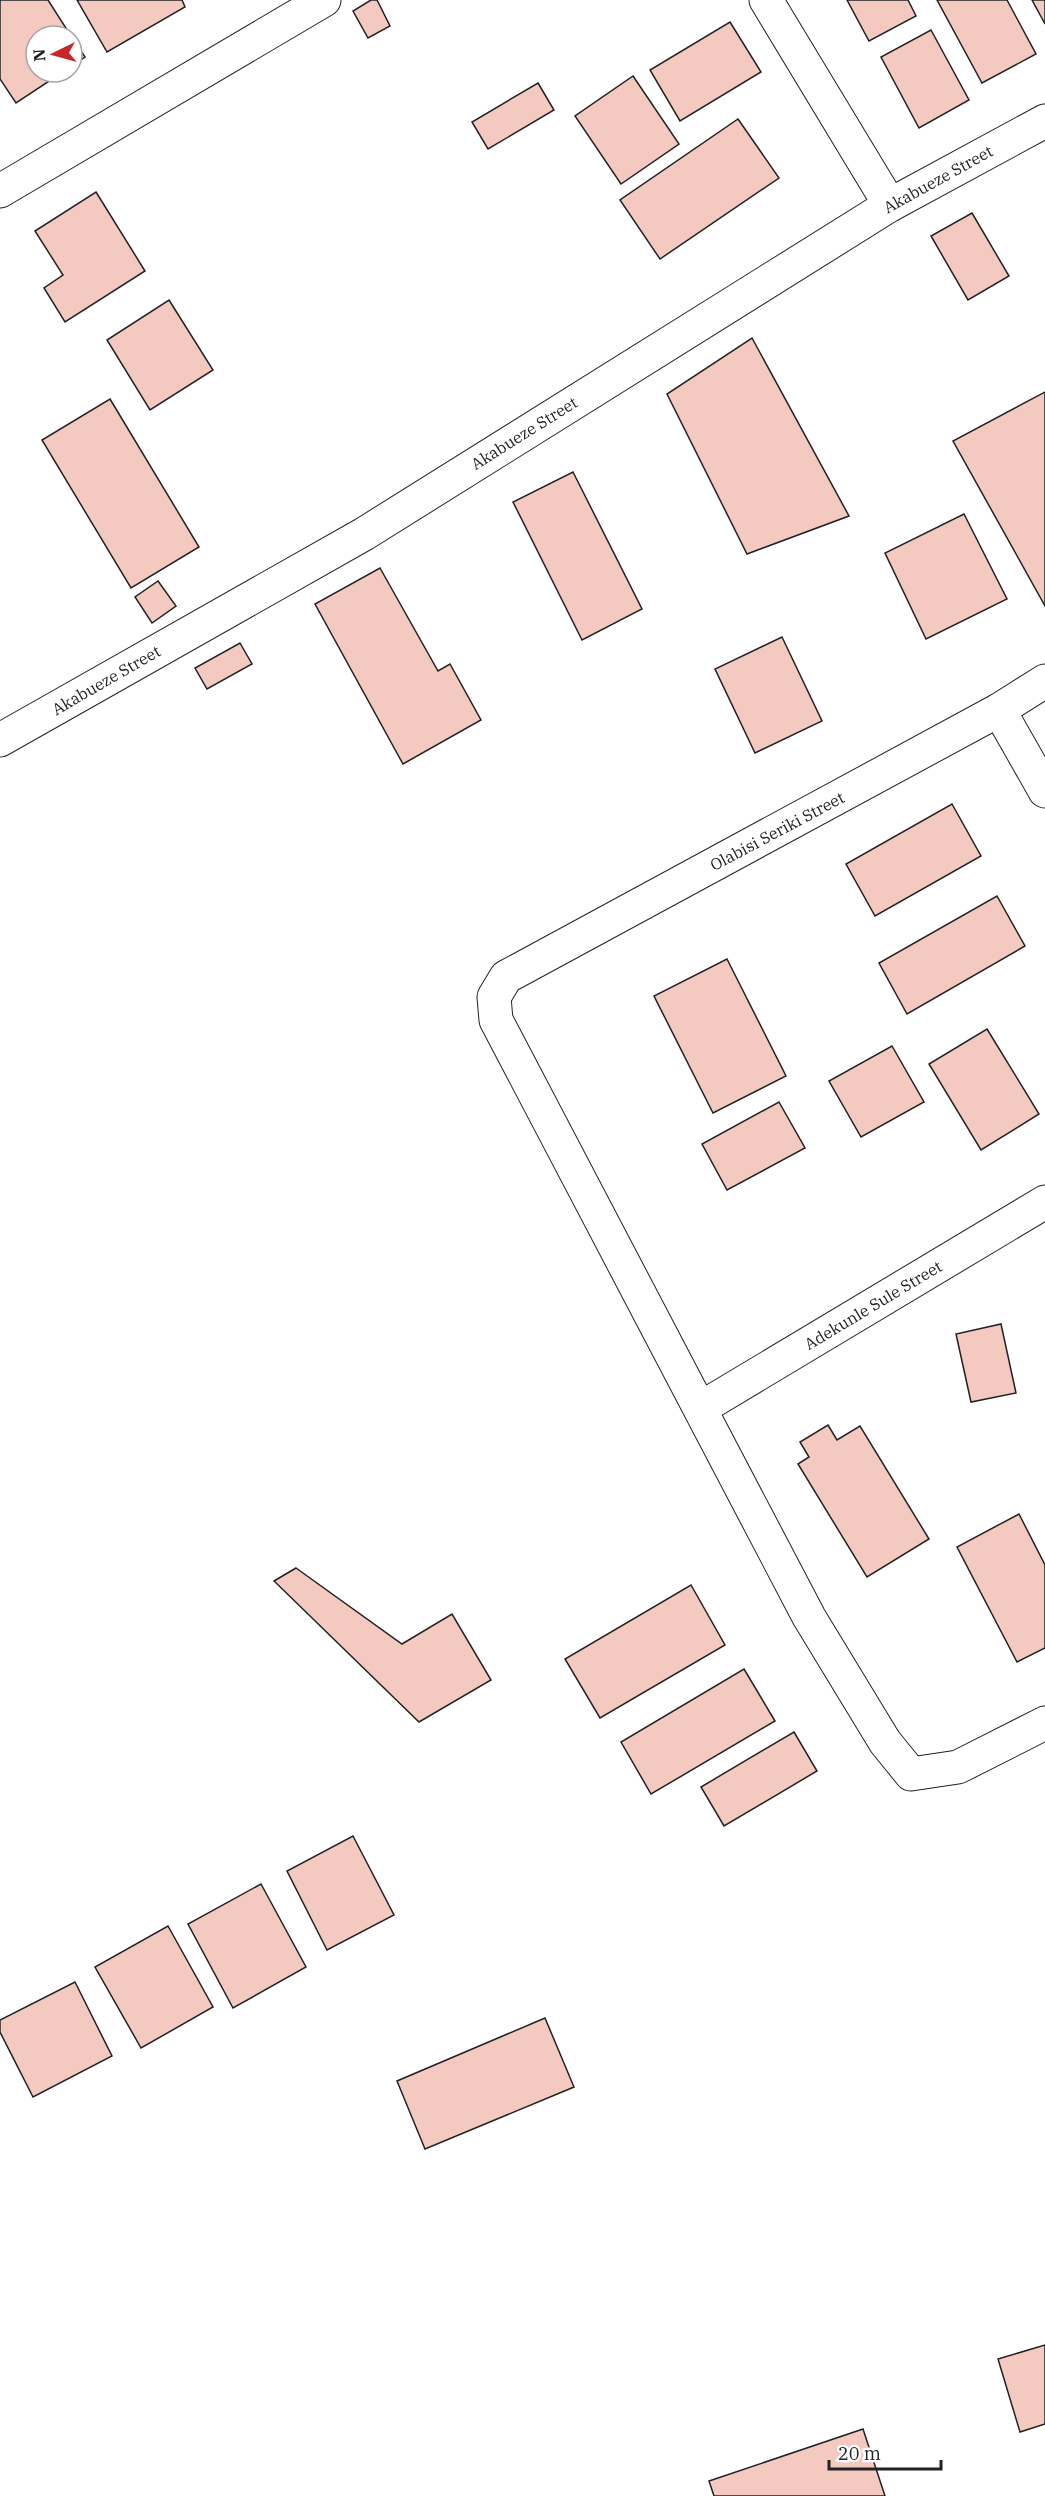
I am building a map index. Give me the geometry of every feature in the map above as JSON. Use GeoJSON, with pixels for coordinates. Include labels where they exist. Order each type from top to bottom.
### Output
{"type":"FeatureCollection","features":[{"type":"Feature","properties":{"kind":"street"},"geometry":{"type":"LineString","coordinates":[[0,191],[324,0]]}},
{"type":"Feature","properties":{"kind":"street"},"geometry":{"type":"LineString","coordinates":[[766,0],[890,205]]}},
{"type":"Feature","properties":{"kind":"street","name":"Akabueze Street"},"geometry":{"type":"LineString","coordinates":[[0,740],[364,534],[890,205],[1045,121]]}},
{"type":"Feature","properties":{"kind":"street","name":"Olabisi Seriki Street"},"geometry":{"type":"LineString","coordinates":[[701,1408],[496,1020],[494,997],[506,977],[999,710],[1045,681]]}},
{"type":"Feature","properties":{"kind":"street"},"geometry":{"type":"LineString","coordinates":[[999,710],[1045,791]]}},
{"type":"Feature","properties":{"kind":"street","name":"Adekunle Sule Street"},"geometry":{"type":"LineString","coordinates":[[701,1408],[1045,1202]]}},
{"type":"Feature","properties":{"kind":"street"},"geometry":{"type":"LineString","coordinates":[[701,1408],[809,1617],[885,1742],[911,1774],[958,1767],[1045,1723]]}},
{"type":"Feature","properties":{"kind":"building"},"geometry":{"type":"Polygon","coordinates":[[[0,0],[48,0],[63,24],[24,24],[24,84],[45,84],[16,103],[0,79],[0,0]]]}},
{"type":"Feature","properties":{"kind":"building"},"geometry":{"type":"Polygon","coordinates":[[[77,0],[182,0],[185,7],[107,52],[77,0]]]}},
{"type":"Feature","properties":{"kind":"building"},"geometry":{"type":"Polygon","coordinates":[[[371,0],[377,0],[390,26],[368,38],[353,11],[371,0]]]}},
{"type":"Feature","properties":{"kind":"building"},"geometry":{"type":"Polygon","coordinates":[[[847,0],[908,0],[916,16],[869,41],[847,0]]]}},
{"type":"Feature","properties":{"kind":"building"},"geometry":{"type":"Polygon","coordinates":[[[937,0],[1007,0],[1036,54],[982,83],[937,0]]]}},
{"type":"Feature","properties":{"kind":"building"},"geometry":{"type":"Polygon","coordinates":[[[1032,0],[1045,0],[1045,24],[1032,0]]]}},
{"type":"Feature","properties":{"kind":"building"},"geometry":{"type":"Polygon","coordinates":[[[730,22],[761,72],[680,121],[650,70],[730,22]]]}},
{"type":"Feature","properties":{"kind":"building"},"geometry":{"type":"Polygon","coordinates":[[[931,30],[969,100],[919,128],[881,57],[931,30]]]}},
{"type":"Feature","properties":{"kind":"building"},"geometry":{"type":"Polygon","coordinates":[[[633,76],[679,144],[621,184],[575,116],[633,76]]]}},
{"type":"Feature","properties":{"kind":"building"},"geometry":{"type":"Polygon","coordinates":[[[538,83],[554,110],[488,149],[472,122],[538,83]]]}},
{"type":"Feature","properties":{"kind":"building"},"geometry":{"type":"Polygon","coordinates":[[[738,119],[779,178],[660,259],[620,200],[738,119]]]}},
{"type":"Feature","properties":{"kind":"building"},"geometry":{"type":"Polygon","coordinates":[[[96,192],[145,271],[65,322],[44,288],[63,275],[35,231],[96,192]]]}},
{"type":"Feature","properties":{"kind":"building"},"geometry":{"type":"Polygon","coordinates":[[[972,213],[1009,276],[968,300],[931,236],[972,213]]]}},
{"type":"Feature","properties":{"kind":"building"},"geometry":{"type":"Polygon","coordinates":[[[169,300],[213,370],[150,410],[107,340],[169,300]]]}},
{"type":"Feature","properties":{"kind":"building"},"geometry":{"type":"Polygon","coordinates":[[[752,338],[849,516],[747,554],[667,394],[752,338]]]}},
{"type":"Feature","properties":{"kind":"building"},"geometry":{"type":"Polygon","coordinates":[[[1045,392],[1045,606],[953,441],[1045,392]]]}},
{"type":"Feature","properties":{"kind":"building"},"geometry":{"type":"Polygon","coordinates":[[[110,399],[199,547],[131,588],[42,440],[110,399]]]}},
{"type":"Feature","properties":{"kind":"building"},"geometry":{"type":"Polygon","coordinates":[[[573,472],[642,609],[582,640],[513,502],[573,472]]]}},
{"type":"Feature","properties":{"kind":"building"},"geometry":{"type":"Polygon","coordinates":[[[964,514],[1007,599],[926,639],[885,553],[964,514]]]}},
{"type":"Feature","properties":{"kind":"building"},"geometry":{"type":"Polygon","coordinates":[[[380,568],[438,671],[450,664],[481,720],[403,764],[315,604],[380,568]]]}},
{"type":"Feature","properties":{"kind":"building"},"geometry":{"type":"Polygon","coordinates":[[[158,581],[176,606],[152,623],[135,597],[158,581]]]}},
{"type":"Feature","properties":{"kind":"building"},"geometry":{"type":"Polygon","coordinates":[[[782,637],[822,721],[755,753],[715,669],[782,637]]]}},
{"type":"Feature","properties":{"kind":"building"},"geometry":{"type":"Polygon","coordinates":[[[240,643],[252,664],[207,689],[195,668],[240,643]]]}},
{"type":"Feature","properties":{"kind":"building"},"geometry":{"type":"Polygon","coordinates":[[[952,804],[981,856],[875,916],[846,864],[952,804]]]}},
{"type":"Feature","properties":{"kind":"building"},"geometry":{"type":"Polygon","coordinates":[[[997,896],[1025,946],[907,1014],[879,963],[997,896]]]}},
{"type":"Feature","properties":{"kind":"building"},"geometry":{"type":"Polygon","coordinates":[[[727,959],[786,1076],[713,1113],[654,996],[727,959]]]}},
{"type":"Feature","properties":{"kind":"building"},"geometry":{"type":"Polygon","coordinates":[[[987,1029],[1039,1114],[981,1150],[929,1064],[987,1029]]]}},
{"type":"Feature","properties":{"kind":"building"},"geometry":{"type":"Polygon","coordinates":[[[892,1046],[924,1102],[861,1137],[829,1081],[892,1046]]]}},
{"type":"Feature","properties":{"kind":"building"},"geometry":{"type":"Polygon","coordinates":[[[779,1102],[805,1148],[727,1190],[702,1144],[779,1102]]]}},
{"type":"Feature","properties":{"kind":"building"},"geometry":{"type":"Polygon","coordinates":[[[1001,1324],[1016,1393],[971,1402],[956,1334],[1001,1324]]]}},
{"type":"Feature","properties":{"kind":"building"},"geometry":{"type":"Polygon","coordinates":[[[828,1425],[837,1440],[860,1426],[929,1539],[867,1577],[798,1464],[809,1457],[800,1442],[828,1425]]]}},
{"type":"Feature","properties":{"kind":"building"},"geometry":{"type":"Polygon","coordinates":[[[1019,1514],[1045,1565],[1045,1648],[1017,1662],[957,1547],[1019,1514]]]}},
{"type":"Feature","properties":{"kind":"building"},"geometry":{"type":"Polygon","coordinates":[[[296,1568],[402,1644],[452,1614],[491,1680],[419,1722],[274,1581],[296,1568]]]}},
{"type":"Feature","properties":{"kind":"building"},"geometry":{"type":"Polygon","coordinates":[[[691,1585],[725,1645],[600,1718],[565,1659],[691,1585]]]}},
{"type":"Feature","properties":{"kind":"building"},"geometry":{"type":"Polygon","coordinates":[[[744,1669],[775,1721],[651,1794],[621,1742],[744,1669]]]}},
{"type":"Feature","properties":{"kind":"building"},"geometry":{"type":"Polygon","coordinates":[[[794,1732],[817,1771],[724,1826],[701,1787],[794,1732]]]}},
{"type":"Feature","properties":{"kind":"building"},"geometry":{"type":"Polygon","coordinates":[[[353,1836],[394,1915],[327,1950],[287,1871],[353,1836]]]}},
{"type":"Feature","properties":{"kind":"building"},"geometry":{"type":"Polygon","coordinates":[[[261,1884],[306,1967],[233,2008],[188,1924],[261,1884]]]}},
{"type":"Feature","properties":{"kind":"building"},"geometry":{"type":"Polygon","coordinates":[[[168,1926],[213,2007],[141,2048],[95,1967],[168,1926]]]}},
{"type":"Feature","properties":{"kind":"building"},"geometry":{"type":"Polygon","coordinates":[[[75,1982],[112,2056],[33,2097],[0,2032],[0,2020],[75,1982]]]}},
{"type":"Feature","properties":{"kind":"building"},"geometry":{"type":"Polygon","coordinates":[[[545,2018],[574,2087],[425,2149],[397,2081],[545,2018]]]}},
{"type":"Feature","properties":{"kind":"building"},"geometry":{"type":"Polygon","coordinates":[[[1045,2345],[1045,2424],[1020,2432],[998,2359],[1045,2345]]]}},
{"type":"Feature","properties":{"kind":"building"},"geometry":{"type":"Polygon","coordinates":[[[863,2429],[885,2496],[714,2496],[709,2481],[863,2429]]]}}]}
